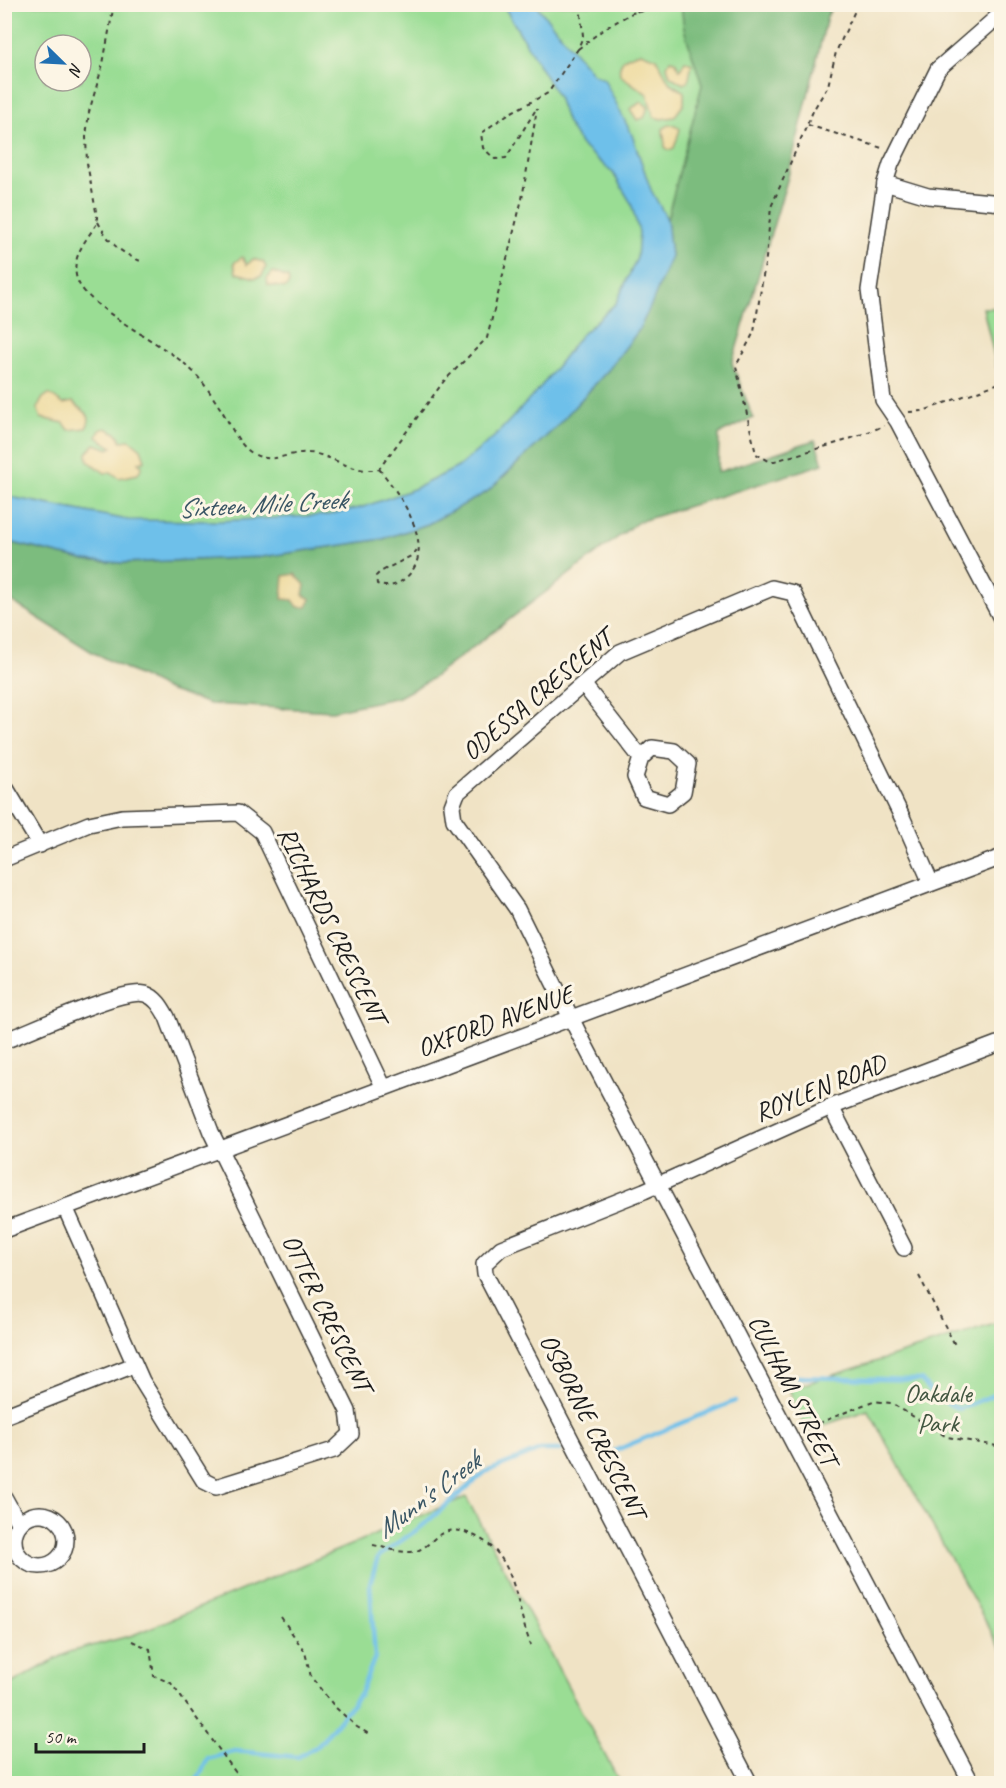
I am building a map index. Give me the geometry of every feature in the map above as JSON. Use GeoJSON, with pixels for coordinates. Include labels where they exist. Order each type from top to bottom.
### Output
{"type":"FeatureCollection","features":[{"type":"Feature","properties":{"kind":"street"},"geometry":{"type":"LineString","coordinates":[[1002,13],[938,69],[897,153],[885,183],[869,290],[883,400],[898,422],[1002,620]]}},
{"type":"Feature","properties":{"kind":"street"},"geometry":{"type":"LineString","coordinates":[[885,183],[928,196],[971,202],[1002,203]]}},
{"type":"Feature","properties":{"kind":"street","name":"ODESSA CRESCENT"},"geometry":{"type":"LineString","coordinates":[[572,1018],[517,909],[454,820],[452,806],[457,793],[620,652],[772,588],[793,593],[903,819],[931,883]]}},
{"type":"Feature","properties":{"kind":"street"},"geometry":{"type":"LineString","coordinates":[[583,684],[641,758]]}},
{"type":"Feature","properties":{"kind":"street"},"geometry":{"type":"LineString","coordinates":[[4,785],[40,845]]}},
{"type":"Feature","properties":{"kind":"street","name":"RICHARDS CRESCENT"},"geometry":{"type":"LineString","coordinates":[[4,859],[89,824],[122,817],[238,813],[262,832],[384,1088]]}},
{"type":"Feature","properties":{"kind":"street","name":"OXFORD AVENUE"},"geometry":{"type":"LineString","coordinates":[[4,1230],[1002,857]]}},
{"type":"Feature","properties":{"kind":"street"},"geometry":{"type":"LineString","coordinates":[[4,1041],[123,995],[145,994],[159,1003],[167,1017],[220,1149]]}},
{"type":"Feature","properties":{"kind":"street","name":"CULHAM STREET"},"geometry":{"type":"LineString","coordinates":[[572,1018],[972,1784]]}},
{"type":"Feature","properties":{"kind":"street","name":"ROYLEN ROAD"},"geometry":{"type":"LineString","coordinates":[[660,1184],[831,1107],[997,1044],[1002,1046]]}},
{"type":"Feature","properties":{"kind":"street"},"geometry":{"type":"LineString","coordinates":[[831,1107],[904,1248]]}},
{"type":"Feature","properties":{"kind":"street","name":"OTTER CRESCENT"},"geometry":{"type":"LineString","coordinates":[[65,1207],[134,1365],[204,1481],[216,1487],[333,1450],[351,1434],[348,1411],[220,1149]]}},
{"type":"Feature","properties":{"kind":"street","name":"OSBORNE CRESCENT"},"geometry":{"type":"LineString","coordinates":[[660,1184],[501,1248],[484,1264],[485,1274],[750,1784]]}},
{"type":"Feature","properties":{"kind":"street"},"geometry":{"type":"LineString","coordinates":[[4,1416],[134,1365]]}},
{"type":"Feature","properties":{"kind":"street"},"geometry":{"type":"LineString","coordinates":[[4,1497],[19,1524]]}},
{"type":"Feature","properties":{"kind":"path"},"geometry":{"type":"LineString","coordinates":[[114,4],[103,64],[89,112],[86,137],[87,163],[98,222],[114,247],[123,255],[143,262]]}},
{"type":"Feature","properties":{"kind":"path"},"geometry":{"type":"LineString","coordinates":[[379,469],[444,381],[487,338],[522,199],[537,109],[506,158],[495,159],[486,152],[480,138],[481,133],[508,114],[548,93],[578,50],[583,36],[580,4]]}},
{"type":"Feature","properties":{"kind":"path"},"geometry":{"type":"LineString","coordinates":[[637,12],[643,4]]}},
{"type":"Feature","properties":{"kind":"path"},"geometry":{"type":"LineString","coordinates":[[578,50],[604,29],[637,12],[654,9],[657,4]]}},
{"type":"Feature","properties":{"kind":"path"},"geometry":{"type":"LineString","coordinates":[[858,4],[836,52],[828,86],[807,125],[771,207],[766,258],[754,332],[736,366],[756,454],[771,462],[898,422],[911,410],[923,411],[1002,382]]}},
{"type":"Feature","properties":{"kind":"path"},"geometry":{"type":"LineString","coordinates":[[807,125],[897,153]]}},
{"type":"Feature","properties":{"kind":"path"},"geometry":{"type":"LineString","coordinates":[[98,222],[76,256],[76,278],[80,286],[95,302],[165,347],[188,367],[218,404],[244,446],[264,459],[272,460],[307,452],[341,465],[379,469],[399,493],[415,532],[419,547],[419,560],[415,569],[402,580],[387,586],[377,584],[376,576],[380,572],[413,555],[419,547]]}},
{"type":"Feature","properties":{"kind":"path"},"geometry":{"type":"LineString","coordinates":[[920,1276],[955,1346]]}},
{"type":"Feature","properties":{"kind":"path"},"geometry":{"type":"LineString","coordinates":[[789,1435],[873,1401],[891,1403],[947,1437],[1002,1447]]}},
{"type":"Feature","properties":{"kind":"path"},"geometry":{"type":"LineString","coordinates":[[373,1545],[410,1551],[420,1550],[442,1532],[453,1530],[467,1532],[484,1540],[501,1555],[510,1573],[522,1624],[531,1645]]}},
{"type":"Feature","properties":{"kind":"path"},"geometry":{"type":"LineString","coordinates":[[281,1617],[306,1652],[311,1677],[335,1707],[357,1727],[369,1734]]}},
{"type":"Feature","properties":{"kind":"path"},"geometry":{"type":"LineString","coordinates":[[132,1641],[150,1649],[153,1676],[171,1683],[244,1784]]}},
{"type":"Feature","properties":{"kind":"green space"},"geometry":{"type":"Polygon","coordinates":[[[5,5],[833,5],[795,79],[389,691],[283,709],[168,678],[5,572],[5,5]]]}},
{"type":"Feature","properties":{"kind":"green space"},"geometry":{"type":"Polygon","coordinates":[[[681,5],[830,5],[788,177],[732,363],[753,418],[719,434],[718,472],[815,440],[823,464],[638,522],[431,679],[399,697],[332,711],[210,704],[168,690],[92,652],[5,597],[4,541],[83,560],[122,563],[262,557],[383,539],[428,524],[487,492],[555,428],[609,369],[671,256],[667,219],[702,85],[684,29],[681,5]]]}},
{"type":"Feature","properties":{"kind":"green space"},"geometry":{"type":"Polygon","coordinates":[[[983,308],[1001,308],[1001,386],[983,308]]]}},
{"type":"Feature","properties":{"kind":"green space","name":"Oakdale Park"},"geometry":{"type":"Polygon","coordinates":[[[1002,1322],[1001,1649],[868,1410],[806,1431],[789,1389],[1002,1322]]]}},
{"type":"Feature","properties":{"kind":"green space"},"geometry":{"type":"Polygon","coordinates":[[[466,1497],[620,1783],[5,1783],[5,1687],[69,1652],[133,1635],[466,1497]]]}},
{"type":"Feature","properties":{"kind":"sand"},"geometry":{"type":"Polygon","coordinates":[[[641,52],[656,58],[669,82],[684,92],[684,104],[674,117],[661,119],[654,117],[647,94],[620,75],[620,66],[624,59],[641,52]]]}},
{"type":"Feature","properties":{"kind":"sand"},"geometry":{"type":"Polygon","coordinates":[[[670,60],[675,61],[680,70],[685,61],[692,64],[688,82],[683,84],[670,76],[667,66],[670,60]]]}},
{"type":"Feature","properties":{"kind":"sand"},"geometry":{"type":"Polygon","coordinates":[[[642,102],[648,107],[644,118],[637,120],[630,109],[642,102]]]}},
{"type":"Feature","properties":{"kind":"sand"},"geometry":{"type":"Polygon","coordinates":[[[669,125],[675,125],[680,129],[674,148],[669,150],[665,147],[663,129],[669,125]]]}},
{"type":"Feature","properties":{"kind":"sand"},"geometry":{"type":"Polygon","coordinates":[[[242,257],[247,265],[253,259],[263,262],[266,267],[262,276],[255,278],[236,273],[234,263],[242,257]]]}},
{"type":"Feature","properties":{"kind":"sand"},"geometry":{"type":"Polygon","coordinates":[[[273,272],[288,278],[289,283],[286,288],[268,285],[267,279],[273,272]]]}},
{"type":"Feature","properties":{"kind":"sand"},"geometry":{"type":"Polygon","coordinates":[[[49,394],[63,404],[73,402],[86,413],[89,419],[86,428],[69,430],[64,423],[41,418],[37,408],[43,398],[49,394]]]}},
{"type":"Feature","properties":{"kind":"sand"},"geometry":{"type":"Polygon","coordinates":[[[106,428],[118,434],[121,441],[130,440],[141,449],[145,460],[138,463],[142,466],[138,474],[119,478],[111,472],[105,473],[88,461],[87,453],[95,444],[109,449],[112,447],[97,437],[100,430],[106,428]]]}},
{"type":"Feature","properties":{"kind":"sand"},"geometry":{"type":"Polygon","coordinates":[[[295,574],[305,585],[303,595],[311,599],[307,607],[298,607],[293,600],[282,599],[284,576],[295,574]]]}},
{"type":"Feature","properties":{"kind":"water","name":"Sixteen Mile Creek"},"geometry":{"type":"Polygon","coordinates":[[[503,5],[536,5],[593,74],[604,79],[632,135],[651,190],[667,219],[671,256],[639,330],[609,369],[555,428],[487,492],[428,524],[383,539],[262,557],[122,563],[83,560],[5,541],[5,496],[128,520],[220,521],[328,515],[363,507],[414,489],[458,467],[495,436],[540,388],[580,336],[616,303],[637,258],[639,232],[631,203],[613,173],[581,145],[567,123],[558,97],[503,5]]]}},
{"type":"Feature","properties":{"kind":"waterway","name":"Munn's Creek"},"geometry":{"type":"LineString","coordinates":[[796,1377],[921,1380],[937,1398],[959,1409],[996,1394],[1002,1395]]}},
{"type":"Feature","properties":{"kind":"waterway","name":"Munn's Creek"},"geometry":{"type":"LineString","coordinates":[[614,1451],[735,1401]]}},
{"type":"Feature","properties":{"kind":"waterway","name":"Munn's Creek"},"geometry":{"type":"LineString","coordinates":[[195,1784],[208,1759],[235,1751],[298,1757],[319,1745],[360,1694],[375,1657],[370,1584],[378,1557],[421,1527],[485,1472],[540,1450],[560,1450]]}}]}
